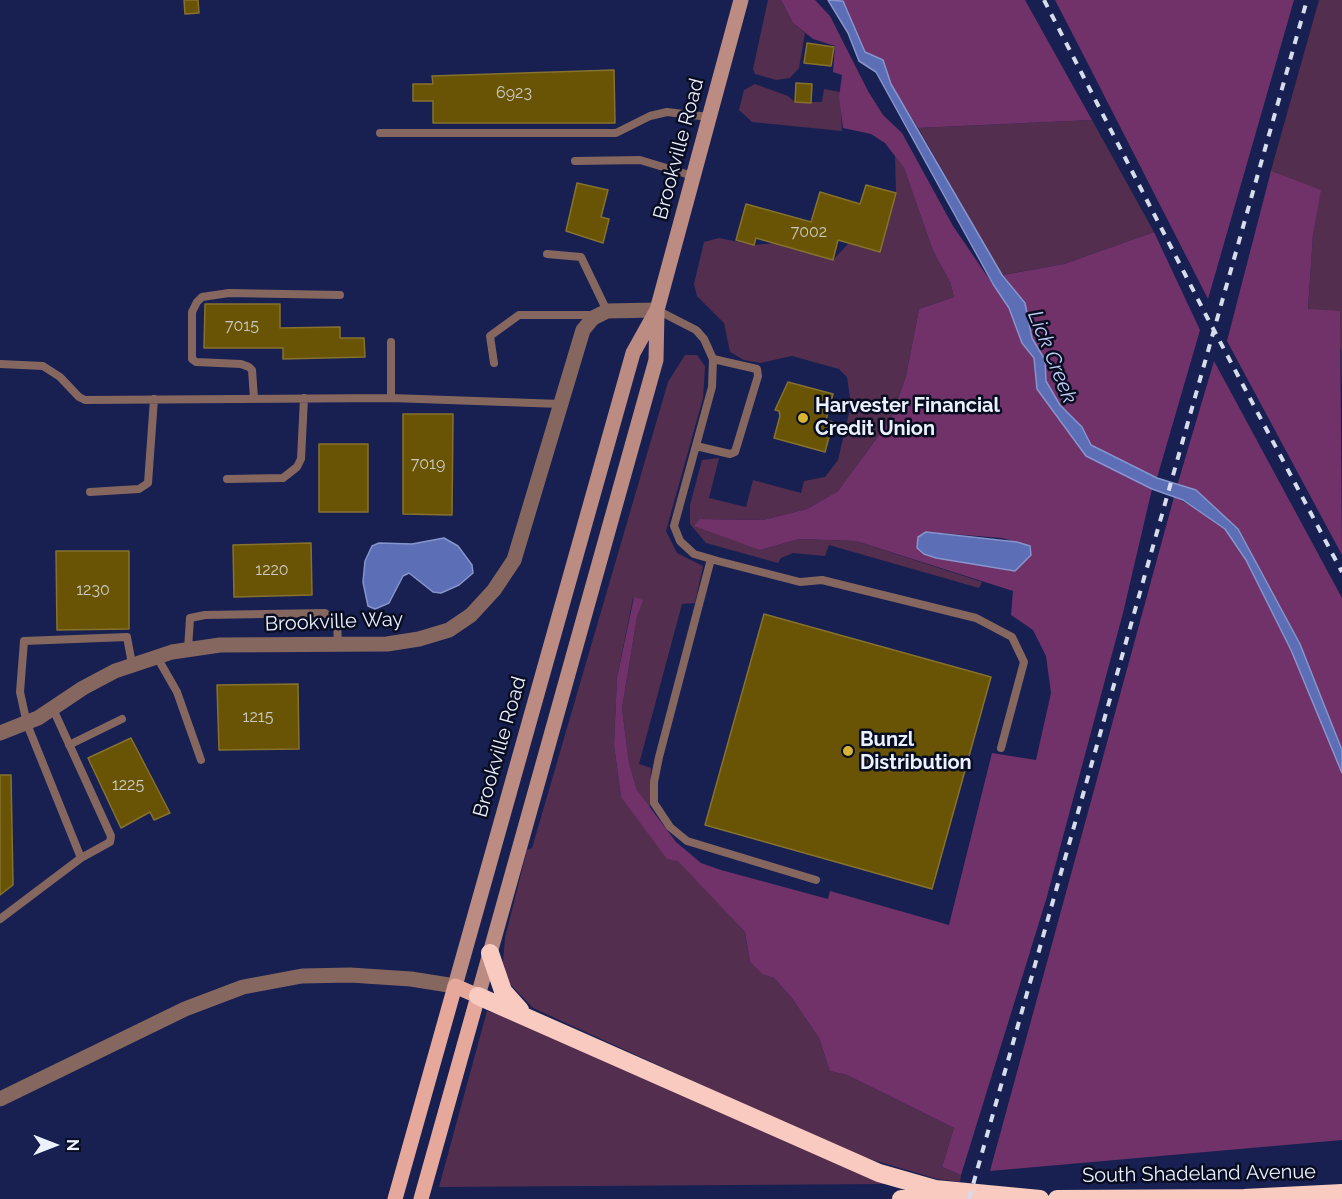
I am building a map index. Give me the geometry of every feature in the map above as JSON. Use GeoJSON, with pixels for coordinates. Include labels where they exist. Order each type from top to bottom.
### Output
{"type":"FeatureCollection","features":[{"type":"Feature","properties":{"kind":"highway"},"geometry":{"type":"LineString","coordinates":[[490,953],[503,991],[508,999],[529,1017]]}},
{"type":"Feature","properties":{"kind":"highway"},"geometry":{"type":"LineString","coordinates":[[478,996],[879,1173],[935,1189],[1040,1199]]}},
{"type":"Feature","properties":{"kind":"highway","name":"South Shadeland Avenue"},"geometry":{"type":"LineString","coordinates":[[1057,1199],[1244,1198],[1342,1193]]}},
{"type":"Feature","properties":{"kind":"highway"},"geometry":{"type":"LineString","coordinates":[[902,1199],[1015,1199]]}},
{"type":"Feature","properties":{"kind":"main road","name":"Brookville Road"},"geometry":{"type":"LineString","coordinates":[[421,1199],[656,360],[657,310],[741,0]]}},
{"type":"Feature","properties":{"kind":"main road","name":"Brookville Road"},"geometry":{"type":"LineString","coordinates":[[395,1199],[633,353],[657,310]]}},
{"type":"Feature","properties":{"kind":"main road"},"geometry":{"type":"LineString","coordinates":[[455,986],[478,996]]}},
{"type":"Feature","properties":{"kind":"street"},"geometry":{"type":"LineString","coordinates":[[602,313],[657,310]]}},
{"type":"Feature","properties":{"kind":"street","name":"Brookville Way"},"geometry":{"type":"LineString","coordinates":[[0,733],[27,724],[83,688],[132,664],[156,656],[220,645],[387,644],[419,639],[449,630],[471,615],[494,590],[514,560],[581,334],[602,313]]}},
{"type":"Feature","properties":{"kind":"street"},"geometry":{"type":"LineString","coordinates":[[0,1099],[185,1009],[243,987],[302,976],[350,975],[455,986]]}},
{"type":"Feature","properties":{"kind":"lane"},"geometry":{"type":"LineString","coordinates":[[380,133],[616,133],[650,116],[667,112],[709,117]]}},
{"type":"Feature","properties":{"kind":"lane"},"geometry":{"type":"LineString","coordinates":[[575,161],[640,160],[693,176]]}},
{"type":"Feature","properties":{"kind":"lane"},"geometry":{"type":"LineString","coordinates":[[494,363],[490,336],[519,315],[602,313],[581,257],[547,254]]}},
{"type":"Feature","properties":{"kind":"lane"},"geometry":{"type":"LineString","coordinates":[[254,398],[252,370],[249,367],[241,364],[196,362],[192,359],[192,312],[197,302],[202,297],[229,293],[339,295]]}},
{"type":"Feature","properties":{"kind":"lane"},"geometry":{"type":"LineString","coordinates":[[657,310],[696,330],[704,339],[713,359],[712,387],[674,526],[680,541],[694,554],[711,559],[800,582],[822,580],[976,618],[1012,638],[1024,662],[1001,748]]}},
{"type":"Feature","properties":{"kind":"lane"},"geometry":{"type":"LineString","coordinates":[[391,342],[391,398]]}},
{"type":"Feature","properties":{"kind":"lane"},"geometry":{"type":"LineString","coordinates":[[696,446],[730,454],[739,447],[758,376],[757,369],[713,359]]}},
{"type":"Feature","properties":{"kind":"lane"},"geometry":{"type":"LineString","coordinates":[[0,364],[43,366],[60,376],[85,400],[391,398],[561,404]]}},
{"type":"Feature","properties":{"kind":"lane"},"geometry":{"type":"LineString","coordinates":[[227,479],[283,478],[297,467],[301,459],[304,398]]}},
{"type":"Feature","properties":{"kind":"lane"},"geometry":{"type":"LineString","coordinates":[[90,492],[139,489],[148,483],[151,477],[154,399]]}},
{"type":"Feature","properties":{"kind":"lane"},"geometry":{"type":"LineString","coordinates":[[711,559],[659,758],[654,782],[654,803],[670,827],[687,842],[816,880]]}},
{"type":"Feature","properties":{"kind":"lane"},"geometry":{"type":"LineString","coordinates":[[188,649],[190,618],[205,615],[325,613],[337,623],[338,644]]}},
{"type":"Feature","properties":{"kind":"lane"},"geometry":{"type":"LineString","coordinates":[[81,858],[27,724],[20,692],[24,641],[127,637],[132,664]]}},
{"type":"Feature","properties":{"kind":"lane"},"geometry":{"type":"LineString","coordinates":[[156,656],[177,692],[201,760]]}},
{"type":"Feature","properties":{"kind":"lane"},"geometry":{"type":"LineString","coordinates":[[0,919],[81,858],[110,842],[111,836],[53,709]]}},
{"type":"Feature","properties":{"kind":"lane"},"geometry":{"type":"LineString","coordinates":[[69,744],[122,719]]}},
{"type":"Feature","properties":{"kind":"shaded area"},"geometry":{"type":"Polygon","coordinates":[[[768,0],[781,0],[793,23],[805,33],[799,68],[790,78],[776,80],[755,74],[753,69],[768,0]]]}},
{"type":"Feature","properties":{"kind":"shaded area"},"geometry":{"type":"Polygon","coordinates":[[[781,0],[815,0],[830,16],[868,91],[883,115],[902,133],[953,226],[1009,308],[1022,343],[1034,358],[1037,389],[1086,456],[1152,489],[1123,613],[1046,900],[961,1175],[942,1167],[954,1128],[847,1075],[830,1071],[819,1038],[791,997],[774,978],[762,974],[750,962],[745,932],[678,861],[667,859],[621,797],[614,745],[617,678],[634,597],[643,600],[637,617],[622,708],[629,763],[637,790],[676,842],[701,863],[721,870],[828,899],[830,891],[949,925],[992,753],[1036,760],[1051,693],[1046,656],[1033,630],[1011,615],[1013,591],[856,541],[799,539],[760,550],[694,526],[700,519],[763,520],[807,509],[838,491],[891,419],[906,376],[919,309],[954,297],[950,282],[933,251],[904,168],[885,143],[871,134],[843,128],[839,97],[842,75],[833,72],[835,46],[813,39],[793,23],[781,0]],[[926,532],[936,558],[1015,571],[1030,546],[1002,538],[926,532]]]}},
{"type":"Feature","properties":{"kind":"shaded area"},"geometry":{"type":"Polygon","coordinates":[[[842,0],[1025,0],[1092,120],[918,128],[891,84],[883,60],[865,52],[842,0]]]}},
{"type":"Feature","properties":{"kind":"shaded area"},"geometry":{"type":"Polygon","coordinates":[[[1055,0],[1294,0],[1208,299],[1085,58],[1055,0]]]}},
{"type":"Feature","properties":{"kind":"shaded area"},"geometry":{"type":"Polygon","coordinates":[[[1319,0],[1342,0],[1342,395],[1341,350],[1308,310],[1313,235],[1320,191],[1270,174],[1319,0]]]}},
{"type":"Feature","properties":{"kind":"shaded area"},"geometry":{"type":"Polygon","coordinates":[[[755,84],[788,96],[795,102],[822,102],[824,89],[840,92],[842,131],[752,122],[739,110],[744,90],[755,84]]]}},
{"type":"Feature","properties":{"kind":"shaded area"},"geometry":{"type":"Polygon","coordinates":[[[1092,120],[1154,232],[1064,264],[1002,275],[918,128],[1092,120]]]}},
{"type":"Feature","properties":{"kind":"shaded area"},"geometry":{"type":"Polygon","coordinates":[[[895,156],[904,168],[933,251],[950,282],[954,297],[919,309],[906,376],[891,419],[838,491],[807,509],[763,520],[700,519],[760,550],[799,539],[856,541],[982,582],[979,588],[829,545],[825,556],[793,553],[781,558],[778,563],[706,543],[690,524],[690,505],[702,460],[719,458],[709,498],[746,507],[753,480],[801,493],[804,481],[825,477],[838,460],[851,405],[847,377],[839,369],[792,356],[760,363],[744,360],[730,352],[724,323],[697,296],[694,284],[704,242],[719,238],[754,245],[775,243],[833,260],[849,243],[880,252],[896,193],[895,156]]]}},
{"type":"Feature","properties":{"kind":"shaded area"},"geometry":{"type":"Polygon","coordinates":[[[1271,171],[1321,190],[1313,235],[1308,309],[1340,311],[1342,555],[1227,341],[1271,171]]]}},
{"type":"Feature","properties":{"kind":"shaded area"},"geometry":{"type":"Polygon","coordinates":[[[1154,232],[1200,330],[1157,478],[1091,445],[1082,427],[1060,405],[1046,381],[1045,360],[1032,338],[1025,303],[1003,275],[1064,264],[1154,232]]]}},
{"type":"Feature","properties":{"kind":"shaded area"},"geometry":{"type":"Polygon","coordinates":[[[685,355],[697,355],[705,366],[703,398],[666,531],[677,553],[703,566],[695,603],[682,604],[639,764],[651,768],[650,811],[637,790],[629,763],[622,708],[637,617],[642,600],[633,598],[617,678],[614,745],[621,797],[745,932],[750,962],[762,974],[774,978],[791,997],[819,1038],[830,1071],[847,1075],[954,1128],[942,1167],[961,1175],[960,1182],[937,1179],[853,1154],[533,1008],[509,983],[503,962],[505,938],[527,850],[532,848],[668,382],[685,355]]]}},
{"type":"Feature","properties":{"kind":"shaded area"},"geometry":{"type":"Polygon","coordinates":[[[1214,361],[1342,598],[1342,750],[1300,644],[1238,530],[1177,486],[1214,361]]]}},
{"type":"Feature","properties":{"kind":"shaded area"},"geometry":{"type":"Polygon","coordinates":[[[1174,497],[1194,507],[1225,529],[1246,560],[1291,650],[1342,773],[1342,1140],[990,1171],[1174,497]]]}},
{"type":"Feature","properties":{"kind":"shaded area"},"geometry":{"type":"Polygon","coordinates":[[[487,1011],[508,1016],[891,1181],[885,1184],[439,1187],[487,1011]]]}},
{"type":"Feature","properties":{"kind":"water","name":"Lick Creek"},"geometry":{"type":"Polygon","coordinates":[[[828,0],[843,1],[865,52],[883,60],[891,84],[1002,275],[1025,303],[1032,338],[1045,360],[1046,381],[1060,405],[1082,427],[1091,445],[1157,478],[1196,490],[1238,529],[1300,644],[1342,750],[1342,773],[1291,650],[1246,560],[1225,529],[1183,500],[1152,489],[1086,456],[1037,389],[1034,358],[1022,343],[1009,308],[993,284],[876,72],[859,61],[848,33],[828,0]]]}},
{"type":"Feature","properties":{"kind":"water"},"geometry":{"type":"Polygon","coordinates":[[[926,532],[1017,542],[1030,546],[1031,555],[1015,571],[936,558],[924,554],[917,548],[918,537],[926,532]]]}},
{"type":"Feature","properties":{"kind":"water"},"geometry":{"type":"Polygon","coordinates":[[[444,538],[458,546],[472,565],[473,573],[459,585],[441,593],[433,592],[409,573],[403,576],[389,603],[375,609],[368,606],[363,582],[365,561],[372,546],[379,543],[412,544],[444,538]]]}},
{"type":"Feature","properties":{"kind":"building"},"geometry":{"type":"Polygon","coordinates":[[[184,0],[198,0],[199,13],[185,14],[184,0]]]}},
{"type":"Feature","properties":{"kind":"building"},"geometry":{"type":"Polygon","coordinates":[[[807,43],[834,47],[831,66],[804,63],[807,43]]]}},
{"type":"Feature","properties":{"kind":"building"},"geometry":{"type":"Polygon","coordinates":[[[614,70],[615,123],[433,123],[433,101],[413,101],[413,84],[433,84],[432,76],[614,70]]]}},
{"type":"Feature","properties":{"kind":"building"},"geometry":{"type":"Polygon","coordinates":[[[796,83],[812,84],[811,103],[795,102],[796,83]]]}},
{"type":"Feature","properties":{"kind":"building"},"geometry":{"type":"Polygon","coordinates":[[[577,183],[608,190],[601,217],[609,219],[603,243],[566,231],[577,183]]]}},
{"type":"Feature","properties":{"kind":"building"},"geometry":{"type":"Polygon","coordinates":[[[866,185],[896,193],[880,252],[838,240],[833,260],[756,238],[754,245],[736,240],[746,204],[811,222],[820,192],[860,204],[866,185]]]}},
{"type":"Feature","properties":{"kind":"building"},"geometry":{"type":"Polygon","coordinates":[[[205,304],[280,304],[280,328],[340,327],[340,338],[364,338],[365,357],[283,359],[283,348],[204,348],[205,304]]]}},
{"type":"Feature","properties":{"kind":"building","name":"Harvester Financial Credit Union"},"geometry":{"type":"Polygon","coordinates":[[[788,382],[833,394],[826,420],[833,422],[825,452],[774,438],[780,416],[779,411],[775,410],[788,382]]]}},
{"type":"Feature","properties":{"kind":"building"},"geometry":{"type":"Polygon","coordinates":[[[403,414],[453,414],[452,515],[403,514],[403,414]]]}},
{"type":"Feature","properties":{"kind":"building"},"geometry":{"type":"Polygon","coordinates":[[[319,444],[368,444],[368,512],[319,512],[319,444]]]}},
{"type":"Feature","properties":{"kind":"building"},"geometry":{"type":"Polygon","coordinates":[[[311,543],[312,595],[234,597],[233,545],[311,543]]]}},
{"type":"Feature","properties":{"kind":"building"},"geometry":{"type":"Polygon","coordinates":[[[56,551],[129,551],[129,629],[57,630],[56,551]]]}},
{"type":"Feature","properties":{"kind":"building","name":"Bunzl Distribution"},"geometry":{"type":"Polygon","coordinates":[[[764,614],[991,677],[932,889],[705,825],[764,614]]]}},
{"type":"Feature","properties":{"kind":"building"},"geometry":{"type":"Polygon","coordinates":[[[298,684],[299,749],[219,750],[217,685],[298,684]]]}},
{"type":"Feature","properties":{"kind":"building"},"geometry":{"type":"Polygon","coordinates":[[[131,738],[170,813],[154,820],[150,812],[121,828],[88,758],[131,738]]]}},
{"type":"Feature","properties":{"kind":"building"},"geometry":{"type":"Polygon","coordinates":[[[0,775],[11,775],[13,885],[0,895],[0,775]]]}},
{"type":"Feature","properties":{"kind":"railway"},"geometry":{"type":"LineString","coordinates":[[1044,0],[1208,319],[1342,572]]}},
{"type":"Feature","properties":{"kind":"railway"},"geometry":{"type":"LineString","coordinates":[[969,1199],[1307,0]]}},
{"type":"Feature","properties":{"kind":"place","name":"Harvester Financial Credit Union"},"geometry":{"type":"Point","coordinates":[803,418]}},
{"type":"Feature","properties":{"kind":"place","name":"Bunzl Distribution"},"geometry":{"type":"Point","coordinates":[848,751]}}]}
